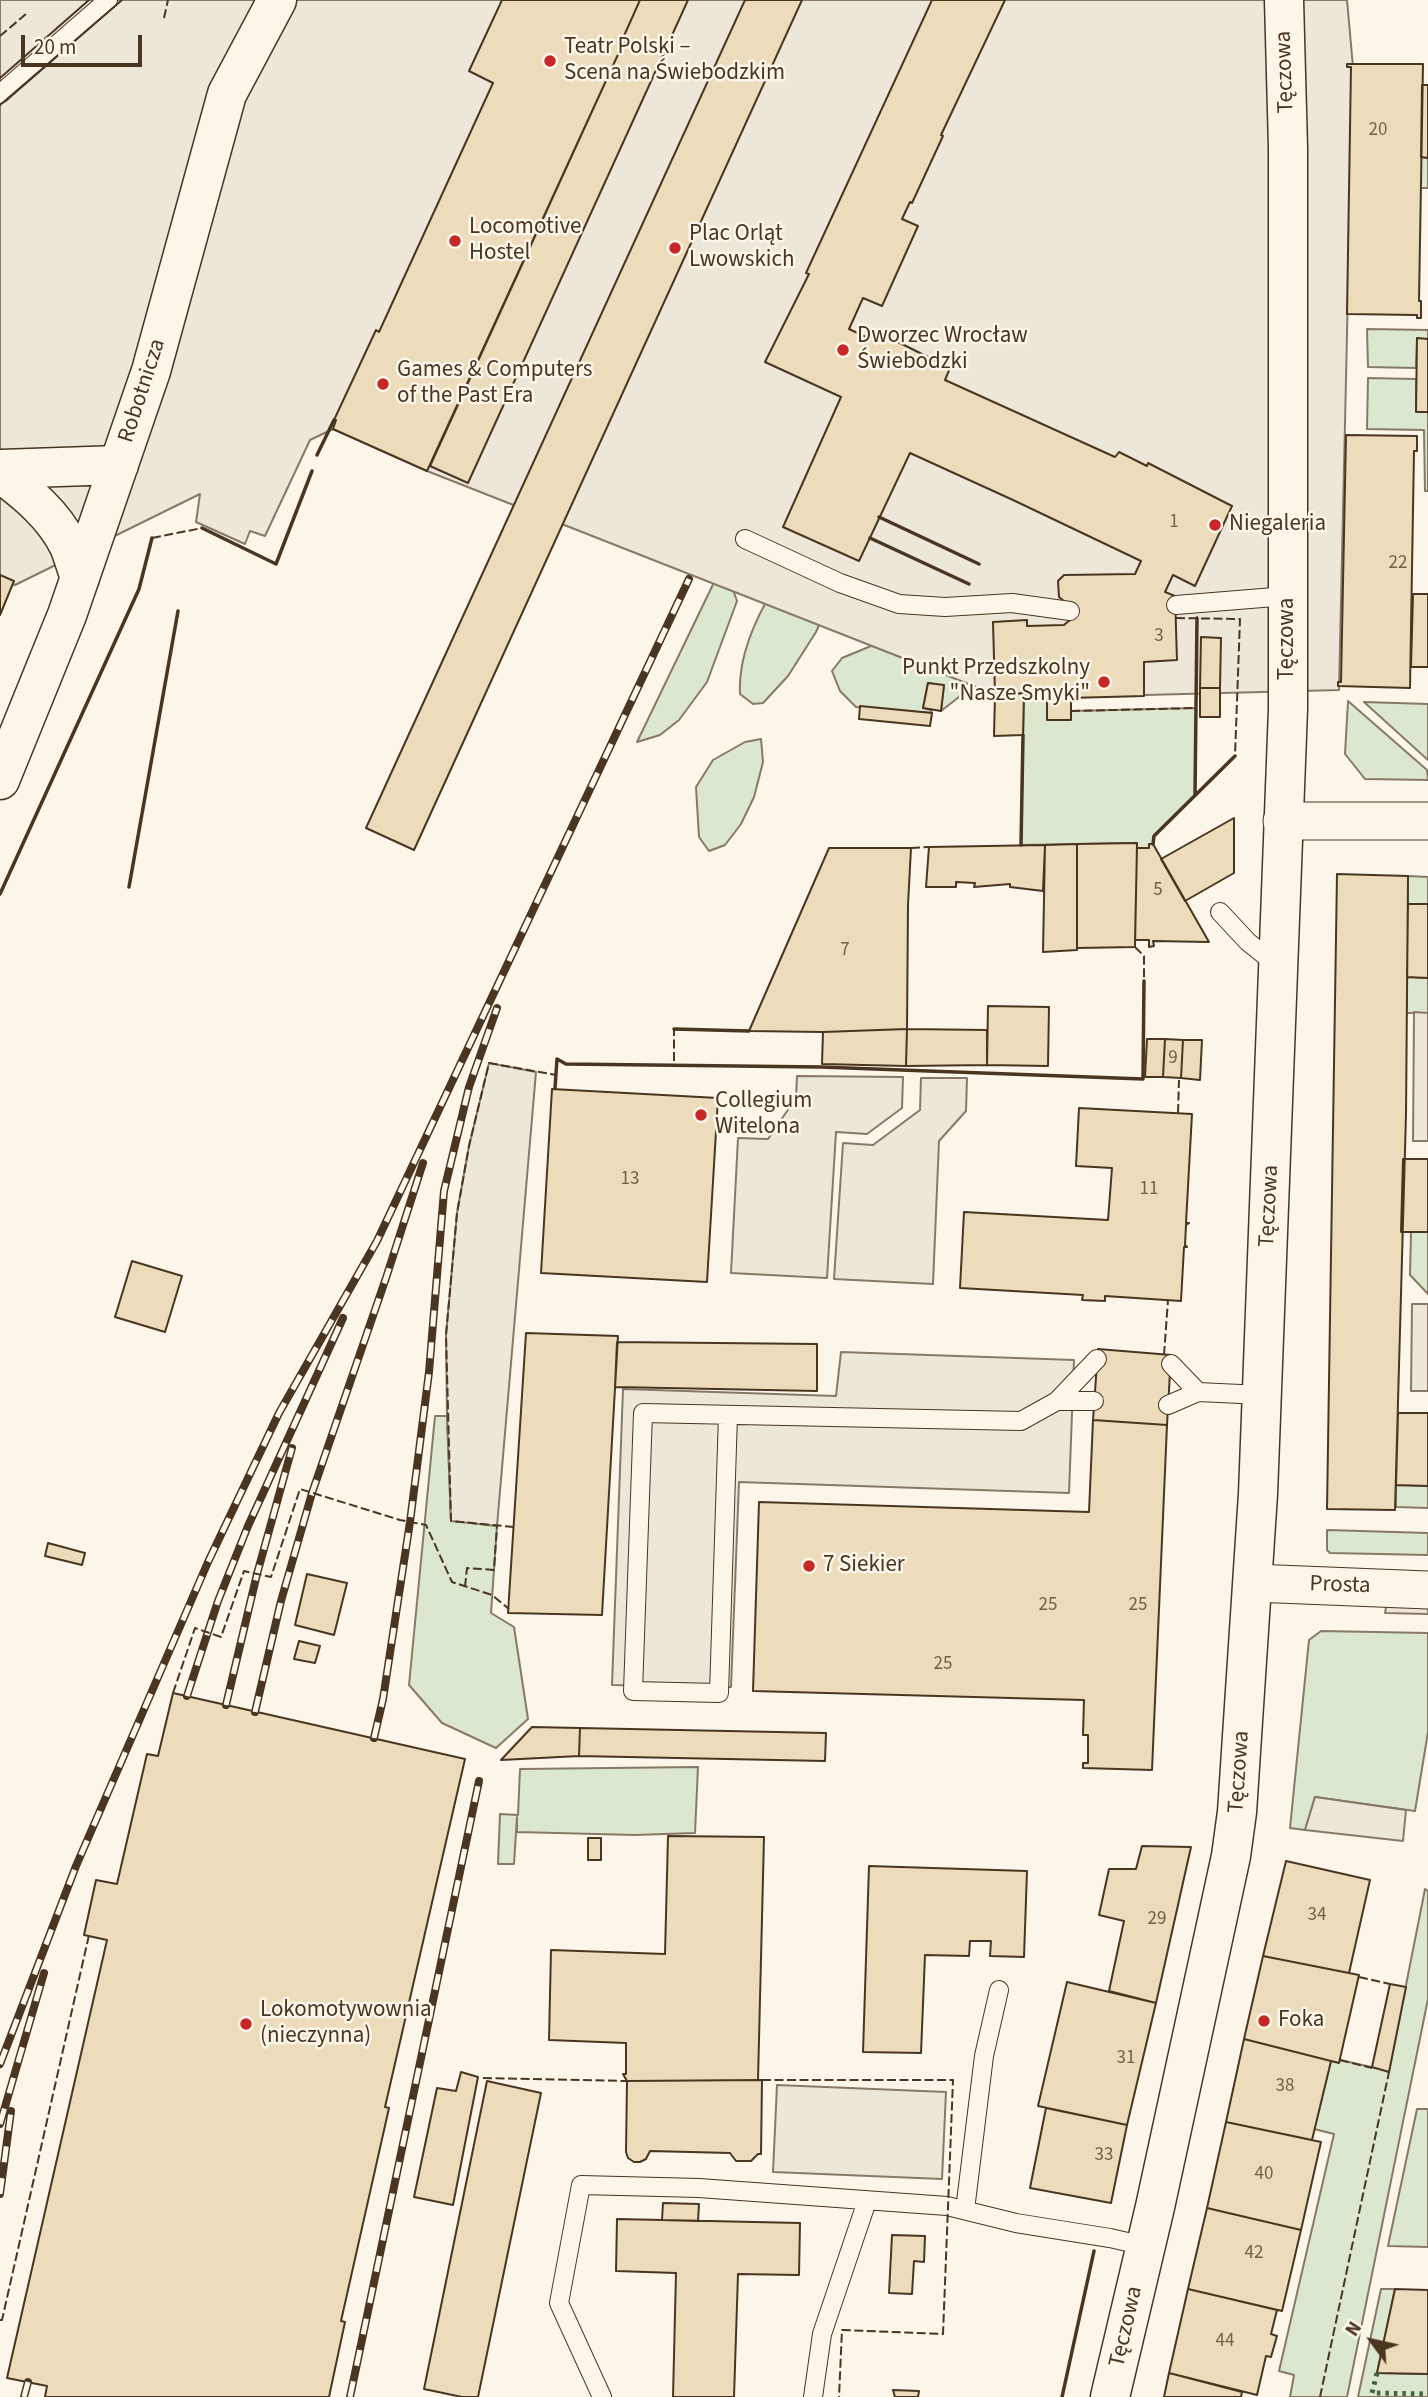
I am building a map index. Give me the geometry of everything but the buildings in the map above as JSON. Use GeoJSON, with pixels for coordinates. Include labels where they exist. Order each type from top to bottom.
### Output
{"type":"FeatureCollection","features":[{"type":"Feature","properties":{"kind":"street","name":"Robotnicza"},"geometry":{"type":"LineString","coordinates":[[0,780],[80,578],[151,371],[224,102],[239,68],[277,0]]}},
{"type":"Feature","properties":{"kind":"street","name":"Tęczowa"},"geometry":{"type":"LineString","coordinates":[[1111,2397],[1236,1828],[1253,1583],[1262,1395],[1288,709],[1288,175],[1284,0]]}},
{"type":"Feature","properties":{"kind":"street"},"geometry":{"type":"LineString","coordinates":[[0,471],[118,465]]}},
{"type":"Feature","properties":{"kind":"street"},"geometry":{"type":"LineString","coordinates":[[0,471],[29,494],[50,517],[68,546],[80,578]]}},
{"type":"Feature","properties":{"kind":"street"},"geometry":{"type":"LineString","coordinates":[[1282,821],[1428,821]]}},
{"type":"Feature","properties":{"kind":"street","name":"Prosta"},"geometry":{"type":"LineString","coordinates":[[1253,1583],[1428,1590]]}},
{"type":"Feature","properties":{"kind":"lane"},"geometry":{"type":"LineString","coordinates":[[0,94],[108,0]]}},
{"type":"Feature","properties":{"kind":"lane"},"geometry":{"type":"LineString","coordinates":[[745,539],[840,583],[898,604],[945,607],[1012,603],[1070,611]]}},
{"type":"Feature","properties":{"kind":"lane"},"geometry":{"type":"LineString","coordinates":[[1176,606],[1287,596]]}},
{"type":"Feature","properties":{"kind":"lane"},"geometry":{"type":"LineString","coordinates":[[1220,912],[1248,942],[1279,967]]}},
{"type":"Feature","properties":{"kind":"lane"},"geometry":{"type":"LineString","coordinates":[[728,1415],[719,1693],[633,1691],[643,1413],[1021,1421],[1057,1401],[1097,1359]]}},
{"type":"Feature","properties":{"kind":"lane"},"geometry":{"type":"LineString","coordinates":[[1171,1364],[1198,1392]]}},
{"type":"Feature","properties":{"kind":"lane"},"geometry":{"type":"LineString","coordinates":[[1168,1405],[1198,1392],[1262,1395]]}},
{"type":"Feature","properties":{"kind":"lane"},"geometry":{"type":"LineString","coordinates":[[1057,1401],[1094,1401]]}},
{"type":"Feature","properties":{"kind":"lane"},"geometry":{"type":"LineString","coordinates":[[965,2210],[984,2056],[999,1990]]}},
{"type":"Feature","properties":{"kind":"lane"},"geometry":{"type":"LineString","coordinates":[[602,2397],[559,2302],[581,2185],[699,2188],[947,2206],[1016,2223],[1145,2246]]}},
{"type":"Feature","properties":{"kind":"lane"},"geometry":{"type":"LineString","coordinates":[[813,2397],[822,2334],[867,2201]]}},
{"type":"Feature","properties":{"kind":"green space"},"geometry":{"type":"Polygon","coordinates":[[[1421,157],[1428,158],[1428,188],[1420,188],[1421,157]]]}},
{"type":"Feature","properties":{"kind":"green space"},"geometry":{"type":"Polygon","coordinates":[[[1367,329],[1428,330],[1428,339],[1417,339],[1416,368],[1368,367],[1367,329]]]}},
{"type":"Feature","properties":{"kind":"green space"},"geometry":{"type":"Polygon","coordinates":[[[1368,378],[1416,379],[1416,411],[1428,412],[1428,491],[1425,491],[1424,430],[1367,429],[1368,378]]]}},
{"type":"Feature","properties":{"kind":"green space"},"geometry":{"type":"Polygon","coordinates":[[[719,572],[728,576],[737,601],[707,682],[679,720],[660,735],[637,742],[719,572]]]}},
{"type":"Feature","properties":{"kind":"green space"},"geometry":{"type":"Polygon","coordinates":[[[776,585],[833,593],[816,632],[788,676],[763,703],[753,704],[740,694],[742,665],[755,623],[776,585]]]}},
{"type":"Feature","properties":{"kind":"green space"},"geometry":{"type":"Polygon","coordinates":[[[921,637],[972,671],[959,697],[941,711],[944,686],[928,683],[923,708],[931,710],[932,713],[856,707],[840,691],[832,671],[842,658],[871,646],[921,637]]]}},
{"type":"Feature","properties":{"kind":"green space"},"geometry":{"type":"Polygon","coordinates":[[[1061,691],[1071,711],[1196,708],[1195,795],[1154,836],[1153,844],[1150,844],[1149,848],[1137,848],[1137,843],[1021,845],[1024,693],[1061,691]]]}},
{"type":"Feature","properties":{"kind":"green space"},"geometry":{"type":"Polygon","coordinates":[[[1348,701],[1427,770],[1428,780],[1365,779],[1345,754],[1348,701]]]}},
{"type":"Feature","properties":{"kind":"green space"},"geometry":{"type":"Polygon","coordinates":[[[1364,702],[1428,704],[1428,760],[1364,702]]]}},
{"type":"Feature","properties":{"kind":"green space"},"geometry":{"type":"Polygon","coordinates":[[[761,739],[763,762],[754,797],[741,824],[725,845],[709,851],[699,837],[696,787],[713,760],[745,742],[761,739]]]}},
{"type":"Feature","properties":{"kind":"green space"},"geometry":{"type":"Polygon","coordinates":[[[1408,876],[1428,877],[1428,904],[1408,904],[1408,876]]]}},
{"type":"Feature","properties":{"kind":"green space"},"geometry":{"type":"Polygon","coordinates":[[[1407,977],[1428,978],[1428,1013],[1406,1013],[1407,977]]]}},
{"type":"Feature","properties":{"kind":"green space"},"geometry":{"type":"Polygon","coordinates":[[[1411,1232],[1428,1232],[1428,1294],[1410,1275],[1411,1232]]]}},
{"type":"Feature","properties":{"kind":"green space"},"geometry":{"type":"Polygon","coordinates":[[[435,1416],[447,1416],[451,1520],[497,1526],[491,1613],[514,1627],[528,1719],[496,1748],[442,1723],[409,1685],[435,1416]]]}},
{"type":"Feature","properties":{"kind":"green space"},"geometry":{"type":"Polygon","coordinates":[[[1396,1485],[1428,1486],[1428,1508],[1396,1507],[1396,1485]]]}},
{"type":"Feature","properties":{"kind":"green space"},"geometry":{"type":"Polygon","coordinates":[[[1327,1530],[1428,1533],[1428,1555],[1330,1553],[1327,1550],[1327,1530]]]}},
{"type":"Feature","properties":{"kind":"green space"},"geometry":{"type":"Polygon","coordinates":[[[1321,1631],[1428,1633],[1428,1732],[1415,1811],[1315,1797],[1305,1830],[1290,1828],[1309,1640],[1321,1631]]]}},
{"type":"Feature","properties":{"kind":"green space"},"geometry":{"type":"Polygon","coordinates":[[[698,1767],[695,1833],[635,1835],[517,1832],[517,1817],[514,1864],[498,1864],[500,1814],[518,1815],[520,1769],[698,1767]]]}},
{"type":"Feature","properties":{"kind":"green space"},"geometry":{"type":"Polygon","coordinates":[[[1425,1889],[1428,1891],[1428,1999],[1347,2397],[1290,2397],[1294,2375],[1279,2371],[1334,2134],[1314,2129],[1331,2061],[1340,2060],[1389,2071],[1425,1889]]]}},
{"type":"Feature","properties":{"kind":"green space"},"geometry":{"type":"Polygon","coordinates":[[[1417,2109],[1428,2109],[1428,2247],[1388,2246],[1417,2109]]]}},
{"type":"Feature","properties":{"kind":"green space"},"geometry":{"type":"Polygon","coordinates":[[[1381,2289],[1395,2289],[1377,2373],[1428,2374],[1428,2397],[1358,2397],[1381,2289]]]}},
{"type":"Feature","properties":{"kind":"shaded area","name":"Plac Orląt Lwowskich"},"geometry":{"type":"Polygon","coordinates":[[[0,0],[1347,0],[1353,67],[1339,690],[1068,697],[994,694],[427,471],[333,429],[310,440],[265,536],[250,531],[245,544],[196,522],[200,494],[15,585],[0,578],[0,0]]]}},
{"type":"Feature","properties":{"kind":"shaded area"},"geometry":{"type":"Polygon","coordinates":[[[1414,1012],[1428,1013],[1428,1141],[1413,1141],[1414,1012]]]}},
{"type":"Feature","properties":{"kind":"shaded area"},"geometry":{"type":"Polygon","coordinates":[[[489,1063],[536,1072],[497,1526],[451,1521],[447,1416],[446,1335],[457,1213],[469,1146],[489,1063]]]}},
{"type":"Feature","properties":{"kind":"shaded area"},"geometry":{"type":"Polygon","coordinates":[[[797,1076],[903,1077],[902,1108],[867,1134],[836,1132],[827,1278],[731,1273],[738,1138],[768,1139],[796,1098],[797,1076]]]}},
{"type":"Feature","properties":{"kind":"shaded area"},"geometry":{"type":"Polygon","coordinates":[[[921,1078],[967,1078],[966,1111],[939,1141],[933,1284],[834,1279],[843,1143],[873,1145],[920,1110],[921,1078]]]}},
{"type":"Feature","properties":{"kind":"shaded area"},"geometry":{"type":"Polygon","coordinates":[[[1412,1304],[1428,1304],[1428,1391],[1411,1391],[1412,1304]]]}},
{"type":"Feature","properties":{"kind":"shaded area"},"geometry":{"type":"Polygon","coordinates":[[[841,1352],[1074,1360],[1069,1493],[739,1482],[731,1687],[612,1685],[623,1389],[836,1396],[841,1352]]]}},
{"type":"Feature","properties":{"kind":"shaded area"},"geometry":{"type":"Polygon","coordinates":[[[1387,1602],[1428,1603],[1428,1614],[1385,1613],[1387,1602]]]}},
{"type":"Feature","properties":{"kind":"shaded area"},"geometry":{"type":"Polygon","coordinates":[[[1315,1797],[1406,1810],[1403,1841],[1305,1830],[1315,1797]]]}},
{"type":"Feature","properties":{"kind":"shaded area"},"geometry":{"type":"Polygon","coordinates":[[[777,2085],[946,2092],[942,2179],[773,2172],[777,2085]]]}},
{"type":"Feature","properties":{"kind":"tram line"},"geometry":{"type":"LineString","coordinates":[[0,78],[89,0]]}},
{"type":"Feature","properties":{"kind":"tram line"},"geometry":{"type":"LineString","coordinates":[[0,105],[122,0]]}},
{"type":"Feature","properties":{"kind":"railway"},"geometry":{"type":"LineString","coordinates":[[0,2064],[76,1866],[208,1562],[279,1413],[377,1241],[689,579]]}},
{"type":"Feature","properties":{"kind":"railway"},"geometry":{"type":"LineString","coordinates":[[374,1738],[383,1699],[410,1522],[429,1372],[444,1191],[469,1087],[497,1008]]}},
{"type":"Feature","properties":{"kind":"railway"},"geometry":{"type":"LineString","coordinates":[[255,1712],[281,1601],[312,1493],[423,1163]]}},
{"type":"Feature","properties":{"kind":"railway"},"geometry":{"type":"LineString","coordinates":[[187,1696],[218,1601],[248,1526],[343,1318]]}},
{"type":"Feature","properties":{"kind":"railway"},"geometry":{"type":"LineString","coordinates":[[226,1705],[257,1574],[292,1448]]}},
{"type":"Feature","properties":{"kind":"railway"},"geometry":{"type":"LineString","coordinates":[[350,2397],[479,1781]]}},
{"type":"Feature","properties":{"kind":"railway"},"geometry":{"type":"LineString","coordinates":[[0,2124],[44,1973]]}},
{"type":"Feature","properties":{"kind":"railway"},"geometry":{"type":"LineString","coordinates":[[0,2194],[11,2111]]}},
{"type":"Feature","properties":{"kind":"railway"},"geometry":{"type":"LineString","coordinates":[[24,2397],[28,2382]]}},
{"type":"Feature","properties":{"kind":"hedge"},"geometry":{"type":"LineString","coordinates":[[1377,2373],[1372,2393],[1428,2394]]}},
{"type":"Feature","properties":{"kind":"fence"},"geometry":{"type":"LineString","coordinates":[[164,18],[168,0]]}},
{"type":"Feature","properties":{"kind":"fence"},"geometry":{"type":"LineString","coordinates":[[0,36],[26,14]]}},
{"type":"Feature","properties":{"kind":"fence"},"geometry":{"type":"LineString","coordinates":[[152,538],[202,528]]}},
{"type":"Feature","properties":{"kind":"fence"},"geometry":{"type":"LineString","coordinates":[[1176,618],[1240,619],[1235,756]]}},
{"type":"Feature","properties":{"kind":"fence"},"geometry":{"type":"LineString","coordinates":[[1071,711],[1196,708]]}},
{"type":"Feature","properties":{"kind":"fence"},"geometry":{"type":"LineString","coordinates":[[911,848],[929,847]]}},
{"type":"Feature","properties":{"kind":"fence"},"geometry":{"type":"LineString","coordinates":[[1135,947],[1144,956],[1144,981]]}},
{"type":"Feature","properties":{"kind":"fence"},"geometry":{"type":"LineString","coordinates":[[674,1029],[674,1061]]}},
{"type":"Feature","properties":{"kind":"fence"},"geometry":{"type":"LineString","coordinates":[[514,1527],[451,1521],[446,1335],[457,1213],[469,1146],[489,1063],[556,1075]]}},
{"type":"Feature","properties":{"kind":"fence"},"geometry":{"type":"LineString","coordinates":[[1178,1113],[1179,1080]]}},
{"type":"Feature","properties":{"kind":"fence"},"geometry":{"type":"LineString","coordinates":[[1164,1355],[1168,1300]]}},
{"type":"Feature","properties":{"kind":"fence"},"geometry":{"type":"LineString","coordinates":[[173,1693],[195,1628],[221,1637],[244,1571],[271,1577],[300,1489],[400,1520],[426,1525],[452,1582],[492,1595],[509,1609]]}},
{"type":"Feature","properties":{"kind":"fence"},"geometry":{"type":"LineString","coordinates":[[465,1587],[467,1568],[494,1570],[497,1526]]}},
{"type":"Feature","properties":{"kind":"fence"},"geometry":{"type":"LineString","coordinates":[[0,2320],[89,1935]]}},
{"type":"Feature","properties":{"kind":"fence"},"geometry":{"type":"LineString","coordinates":[[1359,1977],[1390,1984]]}},
{"type":"Feature","properties":{"kind":"fence"},"geometry":{"type":"LineString","coordinates":[[1340,2060],[1372,2068]]}},
{"type":"Feature","properties":{"kind":"fence"},"geometry":{"type":"LineString","coordinates":[[1320,2397],[1389,2072]]}},
{"type":"Feature","properties":{"kind":"fence"},"geometry":{"type":"LineString","coordinates":[[483,2078],[626,2081]]}},
{"type":"Feature","properties":{"kind":"fence"},"geometry":{"type":"LineString","coordinates":[[762,2080],[953,2080],[943,2334],[842,2330],[839,2397]]}},
{"type":"Feature","properties":{"kind":"wall"},"geometry":{"type":"LineString","coordinates":[[317,455],[334,420]]}},
{"type":"Feature","properties":{"kind":"wall"},"geometry":{"type":"LineString","coordinates":[[202,528],[276,564],[312,471]]}},
{"type":"Feature","properties":{"kind":"wall"},"geometry":{"type":"LineString","coordinates":[[879,517],[979,564]]}},
{"type":"Feature","properties":{"kind":"wall"},"geometry":{"type":"LineString","coordinates":[[0,894],[139,589],[152,538]]}},
{"type":"Feature","properties":{"kind":"wall"},"geometry":{"type":"LineString","coordinates":[[870,538],[969,584]]}},
{"type":"Feature","properties":{"kind":"wall"},"geometry":{"type":"LineString","coordinates":[[129,887],[178,611]]}},
{"type":"Feature","properties":{"kind":"wall"},"geometry":{"type":"LineString","coordinates":[[1195,795],[1197,618]]}},
{"type":"Feature","properties":{"kind":"wall"},"geometry":{"type":"LineString","coordinates":[[1021,845],[1023,735]]}},
{"type":"Feature","properties":{"kind":"wall"},"geometry":{"type":"LineString","coordinates":[[1153,844],[1154,836],[1235,756]]}},
{"type":"Feature","properties":{"kind":"wall"},"geometry":{"type":"LineString","coordinates":[[555,1088],[557,1059],[566,1064],[821,1067],[1143,1079],[1144,981]]}},
{"type":"Feature","properties":{"kind":"wall"},"geometry":{"type":"LineString","coordinates":[[674,1029],[749,1031]]}},
{"type":"Feature","properties":{"kind":"wall"},"geometry":{"type":"LineString","coordinates":[[1062,2397],[1094,2251]]}},
{"type":"Feature","properties":{"kind":"place","name":"Teatr Polski – Scena na Świebodzkim"},"geometry":{"type":"Point","coordinates":[550,61]}},
{"type":"Feature","properties":{"kind":"place","name":"Locomotive Hostel"},"geometry":{"type":"Point","coordinates":[455,241]}},
{"type":"Feature","properties":{"kind":"place","name":"Plac Orląt Lwowskich"},"geometry":{"type":"Point","coordinates":[675,248]}},
{"type":"Feature","properties":{"kind":"place","name":"Dworzec Wrocław Świebodzki"},"geometry":{"type":"Point","coordinates":[843,350]}},
{"type":"Feature","properties":{"kind":"place","name":"Games & Computers of the Past Era"},"geometry":{"type":"Point","coordinates":[383,384]}},
{"type":"Feature","properties":{"kind":"place","name":"Niegaleria"},"geometry":{"type":"Point","coordinates":[1215,525]}},
{"type":"Feature","properties":{"kind":"place","name":"Punkt Przedszkolny \"Nasze Smyki\""},"geometry":{"type":"Point","coordinates":[1104,682]}},
{"type":"Feature","properties":{"kind":"place","name":"Collegium Witelona"},"geometry":{"type":"Point","coordinates":[701,1115]}},
{"type":"Feature","properties":{"kind":"place","name":"7 Siekier"},"geometry":{"type":"Point","coordinates":[809,1566]}},
{"type":"Feature","properties":{"kind":"place","name":"Foka"},"geometry":{"type":"Point","coordinates":[1264,2021]}},
{"type":"Feature","properties":{"kind":"place","name":"Lokomotywownia (nieczynna)"},"geometry":{"type":"Point","coordinates":[246,2024]}}]}
